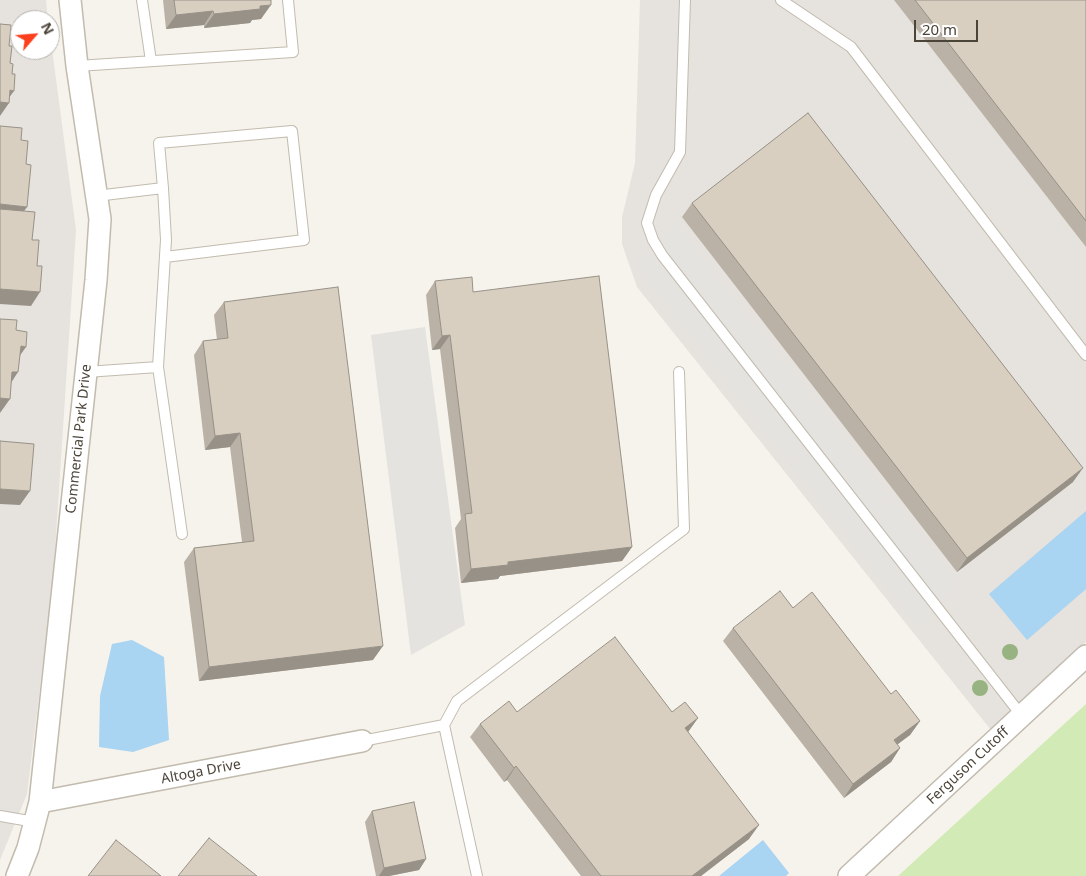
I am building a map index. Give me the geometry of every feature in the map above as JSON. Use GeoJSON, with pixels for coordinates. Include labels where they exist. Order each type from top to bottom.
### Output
{"type":"FeatureCollection","features":[{"type":"Feature","properties":{"kind":"street","name":"Commercial Park Drive"},"geometry":{"type":"LineString","coordinates":[[17,876],[28,848],[37,812],[97,271],[100,219],[76,66],[70,0]]}},
{"type":"Feature","properties":{"kind":"street","name":"Ferguson Cutoff"},"geometry":{"type":"LineString","coordinates":[[850,876],[1086,656]]}},
{"type":"Feature","properties":{"kind":"street","name":"Altoga Drive"},"geometry":{"type":"LineString","coordinates":[[37,812],[362,742]]}},
{"type":"Feature","properties":{"kind":"lane"},"geometry":{"type":"LineString","coordinates":[[142,0],[151,61]]}},
{"type":"Feature","properties":{"kind":"lane"},"geometry":{"type":"LineString","coordinates":[[76,66],[293,52],[288,0]]}},
{"type":"Feature","properties":{"kind":"lane"},"geometry":{"type":"LineString","coordinates":[[685,0],[680,152],[656,194],[649,216],[647,223],[653,240],[662,255],[1022,716]]}},
{"type":"Feature","properties":{"kind":"lane"},"geometry":{"type":"LineString","coordinates":[[781,0],[851,47],[1086,355]]}},
{"type":"Feature","properties":{"kind":"lane"},"geometry":{"type":"LineString","coordinates":[[165,257],[304,240],[292,131],[159,143],[166,240],[158,367],[182,534]]}},
{"type":"Feature","properties":{"kind":"lane"},"geometry":{"type":"LineString","coordinates":[[96,196],[163,188]]}},
{"type":"Feature","properties":{"kind":"lane"},"geometry":{"type":"LineString","coordinates":[[86,372],[158,367]]}},
{"type":"Feature","properties":{"kind":"lane"},"geometry":{"type":"LineString","coordinates":[[477,876],[444,725],[457,700],[684,529],[679,372]]}},
{"type":"Feature","properties":{"kind":"lane"},"geometry":{"type":"LineString","coordinates":[[362,742],[444,725]]}},
{"type":"Feature","properties":{"kind":"lane"},"geometry":{"type":"LineString","coordinates":[[0,816],[37,812]]}},
{"type":"Feature","properties":{"kind":"shaded area"},"geometry":{"type":"Polygon","coordinates":[[[0,0],[46,0],[47,10],[10,10],[10,60],[53,60],[76,230],[53,581],[27,794],[0,860],[0,0]]]}},
{"type":"Feature","properties":{"kind":"shaded area"},"geometry":{"type":"Polygon","coordinates":[[[640,0],[1086,0],[1086,642],[991,730],[637,287],[622,244],[622,217],[635,163],[640,0]]]}},
{"type":"Feature","properties":{"kind":"shaded area"},"geometry":{"type":"Polygon","coordinates":[[[674,222],[959,584],[919,629],[635,265],[674,222]]]}},
{"type":"Feature","properties":{"kind":"shaded area"},"geometry":{"type":"Polygon","coordinates":[[[425,327],[465,625],[411,655],[371,335],[425,327]]]}},
{"type":"Feature","properties":{"kind":"green space"},"geometry":{"type":"Polygon","coordinates":[[[1086,704],[1086,876],[898,876],[1086,704]]]}},
{"type":"Feature","properties":{"kind":"water"},"geometry":{"type":"Polygon","coordinates":[[[1086,511],[1086,589],[1027,640],[989,594],[1086,511]]]}},
{"type":"Feature","properties":{"kind":"water"},"geometry":{"type":"Polygon","coordinates":[[[132,640],[164,657],[169,740],[133,752],[99,747],[100,696],[112,644],[132,640]]]}},
{"type":"Feature","properties":{"kind":"water"},"geometry":{"type":"Polygon","coordinates":[[[763,840],[789,873],[786,876],[719,876],[763,840]]]}},
{"type":"Feature","properties":{"kind":"building"},"geometry":{"type":"Polygon","coordinates":[[[174,0],[271,0],[271,5],[260,6],[260,9],[214,14],[213,11],[176,15],[174,0]]]}},
{"type":"Feature","properties":{"kind":"building"},"geometry":{"type":"Polygon","coordinates":[[[915,0],[1086,0],[1086,221],[915,0]]]}},
{"type":"Feature","properties":{"kind":"building"},"geometry":{"type":"Polygon","coordinates":[[[0,24],[10,25],[10,63],[13,64],[12,74],[15,74],[14,91],[10,90],[9,103],[0,102],[0,24]]]}},
{"type":"Feature","properties":{"kind":"building"},"geometry":{"type":"Polygon","coordinates":[[[808,113],[1083,468],[967,558],[692,203],[808,113]]]}},
{"type":"Feature","properties":{"kind":"building"},"geometry":{"type":"Polygon","coordinates":[[[0,126],[22,128],[21,140],[28,141],[26,164],[31,165],[27,207],[0,204],[0,126]]]}},
{"type":"Feature","properties":{"kind":"building"},"geometry":{"type":"Polygon","coordinates":[[[0,209],[35,212],[32,240],[39,240],[37,266],[42,266],[40,292],[0,289],[0,209]]]}},
{"type":"Feature","properties":{"kind":"building"},"geometry":{"type":"Polygon","coordinates":[[[599,276],[632,547],[508,562],[508,565],[471,569],[465,514],[472,513],[450,335],[442,336],[435,281],[472,277],[473,292],[599,276]]]}},
{"type":"Feature","properties":{"kind":"building"},"geometry":{"type":"Polygon","coordinates":[[[338,287],[383,646],[209,667],[194,548],[254,541],[240,433],[215,436],[203,341],[228,338],[224,302],[338,287]]]}},
{"type":"Feature","properties":{"kind":"building"},"geometry":{"type":"Polygon","coordinates":[[[0,319],[17,320],[16,330],[27,332],[26,347],[21,346],[18,372],[12,372],[10,399],[0,398],[0,319]]]}},
{"type":"Feature","properties":{"kind":"building"},"geometry":{"type":"Polygon","coordinates":[[[0,441],[34,444],[30,491],[0,489],[0,441]]]}},
{"type":"Feature","properties":{"kind":"building"},"geometry":{"type":"Polygon","coordinates":[[[780,591],[793,608],[812,592],[891,694],[896,690],[920,721],[894,740],[900,748],[853,784],[733,628],[780,591]]]}},
{"type":"Feature","properties":{"kind":"building"},"geometry":{"type":"Polygon","coordinates":[[[615,637],[672,712],[685,702],[698,718],[685,728],[759,825],[692,876],[601,876],[516,766],[514,768],[480,724],[509,701],[517,712],[615,637]]]}},
{"type":"Feature","properties":{"kind":"building"},"geometry":{"type":"Polygon","coordinates":[[[414,802],[426,859],[384,868],[372,811],[414,802]]]}},
{"type":"Feature","properties":{"kind":"building"},"geometry":{"type":"Polygon","coordinates":[[[209,838],[257,876],[178,876],[209,838]]]}},
{"type":"Feature","properties":{"kind":"building"},"geometry":{"type":"Polygon","coordinates":[[[116,840],[161,876],[88,876],[116,840]]]}}]}
